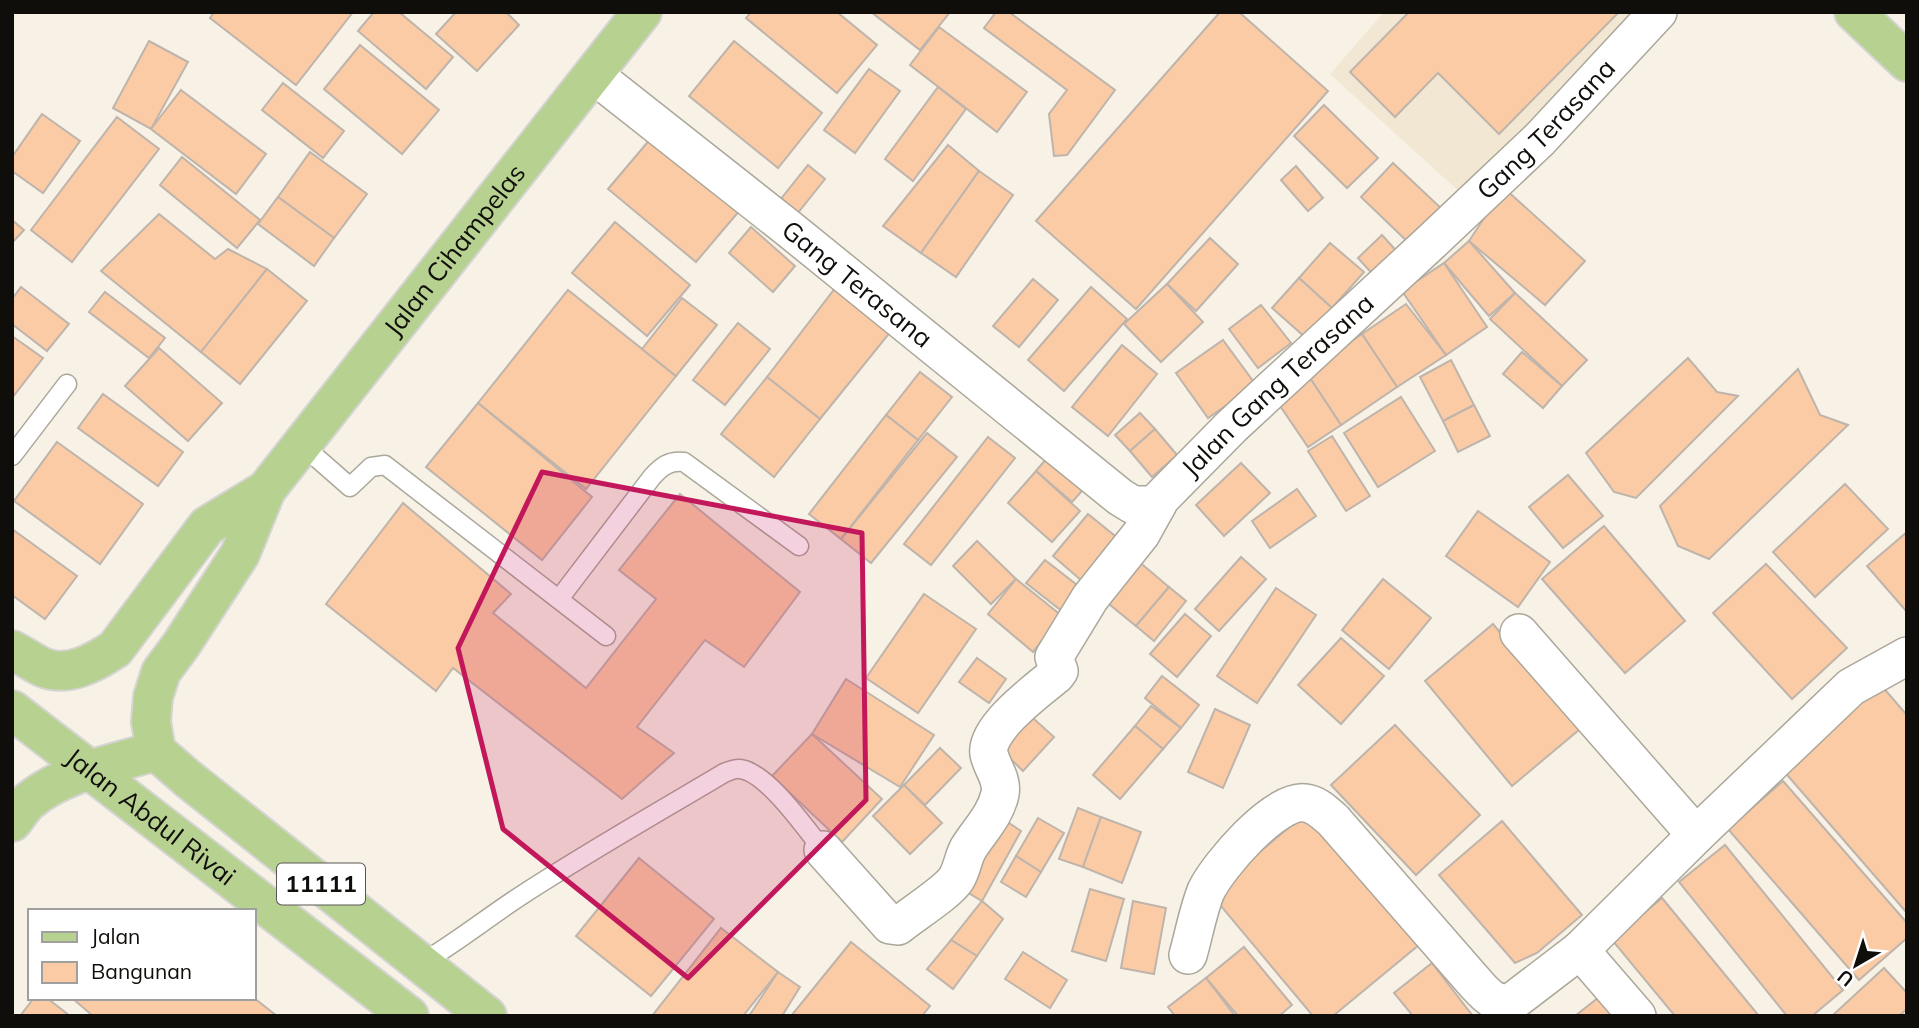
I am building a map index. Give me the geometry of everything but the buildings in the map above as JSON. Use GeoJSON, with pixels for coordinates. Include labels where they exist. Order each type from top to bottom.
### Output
{"type":"FeatureCollection","features":[{"type":"Feature","properties":{"kind":"main road","name":"Jalan Cihampelas"},"geometry":{"type":"LineString","coordinates":[[156,751],[150,722],[153,697],[161,673],[240,554],[266,490],[642,12]]}},
{"type":"Feature","properties":{"kind":"main road"},"geometry":{"type":"LineString","coordinates":[[1872,18],[1907,62]]}},
{"type":"Feature","properties":{"kind":"main road","name":"Jalan Cihampelas"},"geometry":{"type":"LineString","coordinates":[[12,650],[45,668],[70,670],[94,663],[115,649],[207,526],[266,490]]}},
{"type":"Feature","properties":{"kind":"main road"},"geometry":{"type":"LineString","coordinates":[[19,715],[34,748],[34,776],[20,812]]}},
{"type":"Feature","properties":{"kind":"main road","name":"Jalan Abdul Rivai"},"geometry":{"type":"LineString","coordinates":[[19,715],[408,1016]]}},
{"type":"Feature","properties":{"kind":"main road"},"geometry":{"type":"LineString","coordinates":[[20,812],[47,789],[68,778],[156,751]]}},
{"type":"Feature","properties":{"kind":"main road","name":"Jalan Abdul Rivai"},"geometry":{"type":"LineString","coordinates":[[156,751],[487,1016]]}},
{"type":"Feature","properties":{"kind":"street","name":"Gang Terasana"},"geometry":{"type":"LineString","coordinates":[[1430,243],[1540,138],[1658,12]]}},
{"type":"Feature","properties":{"kind":"street","name":"Gang Terasana"},"geometry":{"type":"LineString","coordinates":[[594,75],[1120,497],[1133,505],[1157,505]]}},
{"type":"Feature","properties":{"kind":"street","name":"Jalan Gang Terasana"},"geometry":{"type":"LineString","coordinates":[[823,850],[894,927],[956,879],[968,850],[992,815],[1000,795],[1001,785],[988,752],[990,743],[1012,712],[1059,671],[1054,657],[1057,650],[1090,598],[1141,534],[1161,498],[1232,426],[1430,243]]}},
{"type":"Feature","properties":{"kind":"street"},"geometry":{"type":"LineString","coordinates":[[1519,632],[1696,835]]}},
{"type":"Feature","properties":{"kind":"street"},"geometry":{"type":"LineString","coordinates":[[1188,955],[1206,891],[1222,866],[1255,829],[1291,804],[1306,802],[1319,808],[1333,820],[1488,997],[1504,1004],[1512,1002],[1580,950],[1851,687],[1871,675],[1901,670]]}},
{"type":"Feature","properties":{"kind":"street"},"geometry":{"type":"LineString","coordinates":[[1580,950],[1637,1016]]}},
{"type":"Feature","properties":{"kind":"lane"},"geometry":{"type":"LineString","coordinates":[[12,456],[67,384]]}},
{"type":"Feature","properties":{"kind":"lane"},"geometry":{"type":"LineString","coordinates":[[302,445],[350,487],[370,467],[385,466],[606,636]]}},
{"type":"Feature","properties":{"kind":"lane"},"geometry":{"type":"LineString","coordinates":[[559,599],[652,477],[675,460],[684,462],[799,546]]}},
{"type":"Feature","properties":{"kind":"lane"},"geometry":{"type":"LineString","coordinates":[[420,964],[524,894],[724,773],[740,768],[755,775],[775,791],[823,850]]}},
{"type":"Feature","properties":{"kind":"highlighted area"},"geometry":{"type":"Polygon","coordinates":[[[542,472],[862,533],[866,800],[688,978],[503,829],[458,648],[542,472]]]}},
{"type":"Feature","properties":{"kind":"shaded area"},"geometry":{"type":"Polygon","coordinates":[[[1384,12],[1646,12],[1466,198],[1330,74],[1384,12]]]}}]}
